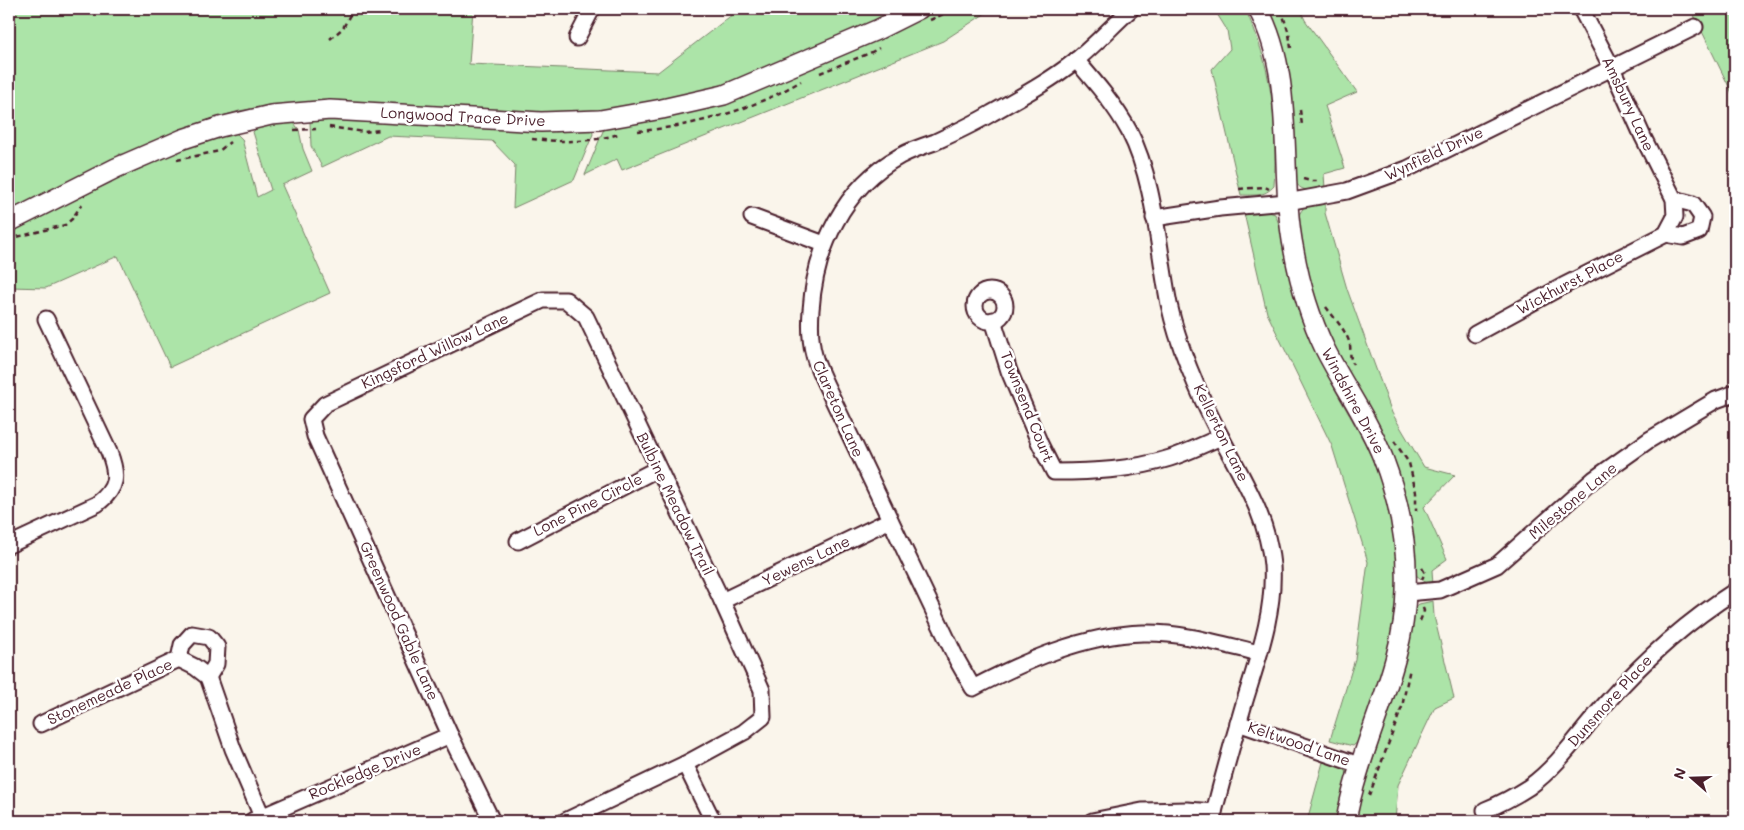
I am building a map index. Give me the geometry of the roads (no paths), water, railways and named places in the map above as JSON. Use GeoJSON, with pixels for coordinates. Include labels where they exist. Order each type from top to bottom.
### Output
{"type":"FeatureCollection","features":[{"type":"Feature","properties":{"kind":"street"},"geometry":{"type":"LineString","coordinates":[[577,38],[592,9]]}},
{"type":"Feature","properties":{"kind":"street","name":"Longwood Trace Drive"},"geometry":{"type":"LineString","coordinates":[[9,222],[116,168],[220,126],[271,115],[330,110],[541,122],[600,120],[724,95],[879,29],[918,9]]}},
{"type":"Feature","properties":{"kind":"street","name":"Clareton Lane"},"geometry":{"type":"LineString","coordinates":[[1131,9],[1076,60],[990,115],[900,156],[857,191],[839,214],[824,244],[816,271],[810,325],[814,354],[825,383],[890,520],[957,660],[973,688],[1013,667],[1064,648],[1107,638],[1142,633],[1178,635],[1259,653]]}},
{"type":"Feature","properties":{"kind":"street","name":"Windshire Drive"},"geometry":{"type":"LineString","coordinates":[[1258,9],[1274,49],[1283,101],[1287,202],[1298,273],[1310,313],[1324,347],[1364,418],[1383,457],[1402,526],[1406,560],[1404,618],[1396,652],[1359,765],[1346,821]]}},
{"type":"Feature","properties":{"kind":"street","name":"Amsbury Lane"},"geometry":{"type":"LineString","coordinates":[[1581,9],[1612,68],[1674,199],[1675,217],[1666,234]]}},
{"type":"Feature","properties":{"kind":"street","name":"Wynfield Drive"},"geometry":{"type":"LineString","coordinates":[[1154,218],[1220,208],[1287,202],[1347,191],[1408,169],[1695,27]]}},
{"type":"Feature","properties":{"kind":"street","name":"Kellerton Lane"},"geometry":{"type":"LineString","coordinates":[[1076,60],[1100,87],[1129,132],[1148,186],[1168,298],[1178,334],[1195,381],[1221,437],[1254,497],[1266,529],[1272,564],[1272,597],[1268,621],[1213,816]]}},
{"type":"Feature","properties":{"kind":"street","name":"Wickhurst Place"},"geometry":{"type":"LineString","coordinates":[[1475,334],[1563,286],[1666,234],[1683,238],[1699,231],[1702,217],[1693,204],[1674,199]]}},
{"type":"Feature","properties":{"kind":"street"},"geometry":{"type":"LineString","coordinates":[[752,217],[824,244]]}},
{"type":"Feature","properties":{"kind":"street","name":"Kingsford Willow Lane"},"geometry":{"type":"LineString","coordinates":[[311,419],[325,404],[543,300],[566,300]]}},
{"type":"Feature","properties":{"kind":"street","name":"Bulbine Meadow Trail"},"geometry":{"type":"LineString","coordinates":[[566,300],[586,317],[657,469],[722,601],[762,690],[763,717],[744,732],[685,764]]}},
{"type":"Feature","properties":{"kind":"street"},"geometry":{"type":"LineString","coordinates":[[9,545],[97,504],[108,496],[115,483],[115,469],[109,452],[46,319]]}},
{"type":"Feature","properties":{"kind":"street","name":"Townsend Court"},"geometry":{"type":"LineString","coordinates":[[993,320],[1009,371],[1054,472],[1096,472],[1134,467],[1170,458],[1221,437]]}},
{"type":"Feature","properties":{"kind":"street","name":"Milestone Lane"},"geometry":{"type":"LineString","coordinates":[[1406,592],[1440,590],[1497,565],[1594,479],[1649,440],[1716,400],[1735,393]]}},
{"type":"Feature","properties":{"kind":"street","name":"Greenwood Gable Lane"},"geometry":{"type":"LineString","coordinates":[[311,419],[315,436],[450,736],[492,821]]}},
{"type":"Feature","properties":{"kind":"street","name":"Lone Pine Circle"},"geometry":{"type":"LineString","coordinates":[[518,541],[657,469]]}},
{"type":"Feature","properties":{"kind":"street","name":"Yewens Lane"},"geometry":{"type":"LineString","coordinates":[[722,601],[890,520]]}},
{"type":"Feature","properties":{"kind":"street","name":"Dunsmore Place"},"geometry":{"type":"LineString","coordinates":[[1485,810],[1530,786],[1567,749],[1642,664],[1676,634],[1735,591]]}},
{"type":"Feature","properties":{"kind":"street","name":"Stonemeade Place"},"geometry":{"type":"LineString","coordinates":[[41,724],[179,659],[195,666],[208,677],[216,664],[217,647],[209,637],[192,634],[182,645],[179,659]]}},
{"type":"Feature","properties":{"kind":"street"},"geometry":{"type":"LineString","coordinates":[[208,677],[259,820]]}},
{"type":"Feature","properties":{"kind":"street","name":"Keltwood Lane"},"geometry":{"type":"LineString","coordinates":[[1238,723],[1359,765]]}},
{"type":"Feature","properties":{"kind":"street","name":"Rockledge Drive"},"geometry":{"type":"LineString","coordinates":[[259,820],[450,736]]}},
{"type":"Feature","properties":{"kind":"street"},"geometry":{"type":"LineString","coordinates":[[565,821],[685,764],[713,821]]}},
{"type":"Feature","properties":{"kind":"street"},"geometry":{"type":"LineString","coordinates":[[1092,821],[1142,811],[1187,810],[1213,816]]}}]}
